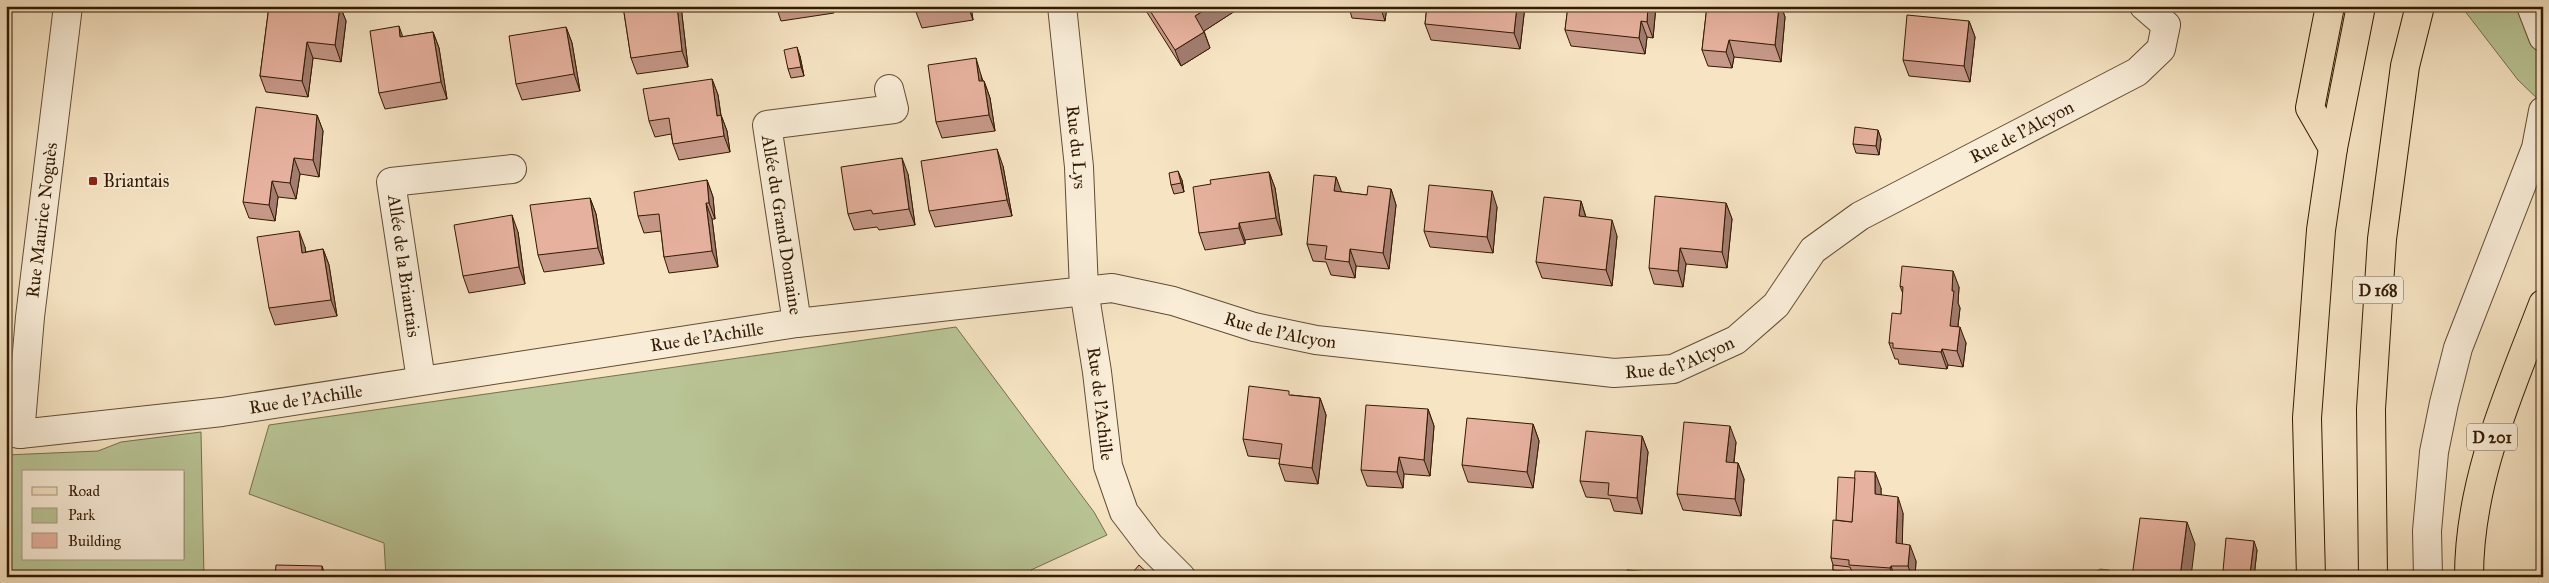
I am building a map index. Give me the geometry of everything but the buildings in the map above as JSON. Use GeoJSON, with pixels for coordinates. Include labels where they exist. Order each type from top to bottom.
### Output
{"type":"FeatureCollection","features":[{"type":"Feature","properties":{"kind":"main road"},"geometry":{"type":"LineString","coordinates":[[2330,6],[2310,108],[2333,148]]}},
{"type":"Feature","properties":{"kind":"main road"},"geometry":{"type":"LineString","coordinates":[[2312,577],[2306,418],[2321,230],[2333,148],[2361,6]]}},
{"type":"Feature","properties":{"kind":"main road","name":"D 168"},"geometry":{"type":"LineString","coordinates":[[2373,577],[2371,409],[2382,239],[2405,66],[2420,6]]}},
{"type":"Feature","properties":{"kind":"main road","name":"D 201"},"geometry":{"type":"LineString","coordinates":[[2468,577],[2469,545],[2476,496],[2492,438],[2543,304]]}},
{"type":"Feature","properties":{"kind":"street","name":"Rue Maurice Noguès"},"geometry":{"type":"LineString","coordinates":[[13,433],[30,318],[68,6]]}},
{"type":"Feature","properties":{"kind":"street","name":"Rue du Lys"},"geometry":{"type":"LineString","coordinates":[[1062,6],[1079,167],[1084,290]]}},
{"type":"Feature","properties":{"kind":"street","name":"Rue de l'Alcyon"},"geometry":{"type":"LineString","coordinates":[[1084,290],[1112,288],[1155,297],[1254,327],[1316,340],[1614,373],[1673,369],[1736,340],[1776,305],[1813,250],[1860,216],[2137,72],[2161,49],[2166,26],[2144,6]]}},
{"type":"Feature","properties":{"kind":"street"},"geometry":{"type":"LineString","coordinates":[[2530,6],[2543,36]]}},
{"type":"Feature","properties":{"kind":"street","name":"Allée du Grand Domaine"},"geometry":{"type":"LineString","coordinates":[[797,323],[767,125],[894,109],[889,89]]}},
{"type":"Feature","properties":{"kind":"street"},"geometry":{"type":"LineString","coordinates":[[2428,577],[2427,531],[2434,452],[2444,402],[2458,348],[2536,148],[2543,111]]}},
{"type":"Feature","properties":{"kind":"street","name":"Allée de la Briantais"},"geometry":{"type":"LineString","coordinates":[[421,380],[391,182],[512,169]]}},
{"type":"Feature","properties":{"kind":"street","name":"Rue de l'Achille"},"geometry":{"type":"LineString","coordinates":[[13,433],[222,412],[797,323],[1084,290],[1111,475],[1124,512],[1150,546],[1182,577]]}},
{"type":"Feature","properties":{"kind":"green space"},"geometry":{"type":"Polygon","coordinates":[[[2461,6],[2543,6],[2543,104],[2518,80],[2461,6]]]}},
{"type":"Feature","properties":{"kind":"green space"},"geometry":{"type":"Polygon","coordinates":[[[956,327],[1094,512],[1107,535],[1031,570],[1035,577],[386,577],[384,543],[249,494],[269,425],[956,327]]]}},
{"type":"Feature","properties":{"kind":"green space"},"geometry":{"type":"Polygon","coordinates":[[[201,432],[204,577],[6,577],[6,455],[98,451],[121,442],[201,432]]]}},
{"type":"Feature","properties":{"kind":"water"},"geometry":{"type":"Polygon","coordinates":[[[2100,569],[2109,570],[2115,577],[2088,577],[2100,569]]]}},
{"type":"Feature","properties":{"kind":"place","name":"Briantais"},"geometry":{"type":"Point","coordinates":[93,181]}}]}
